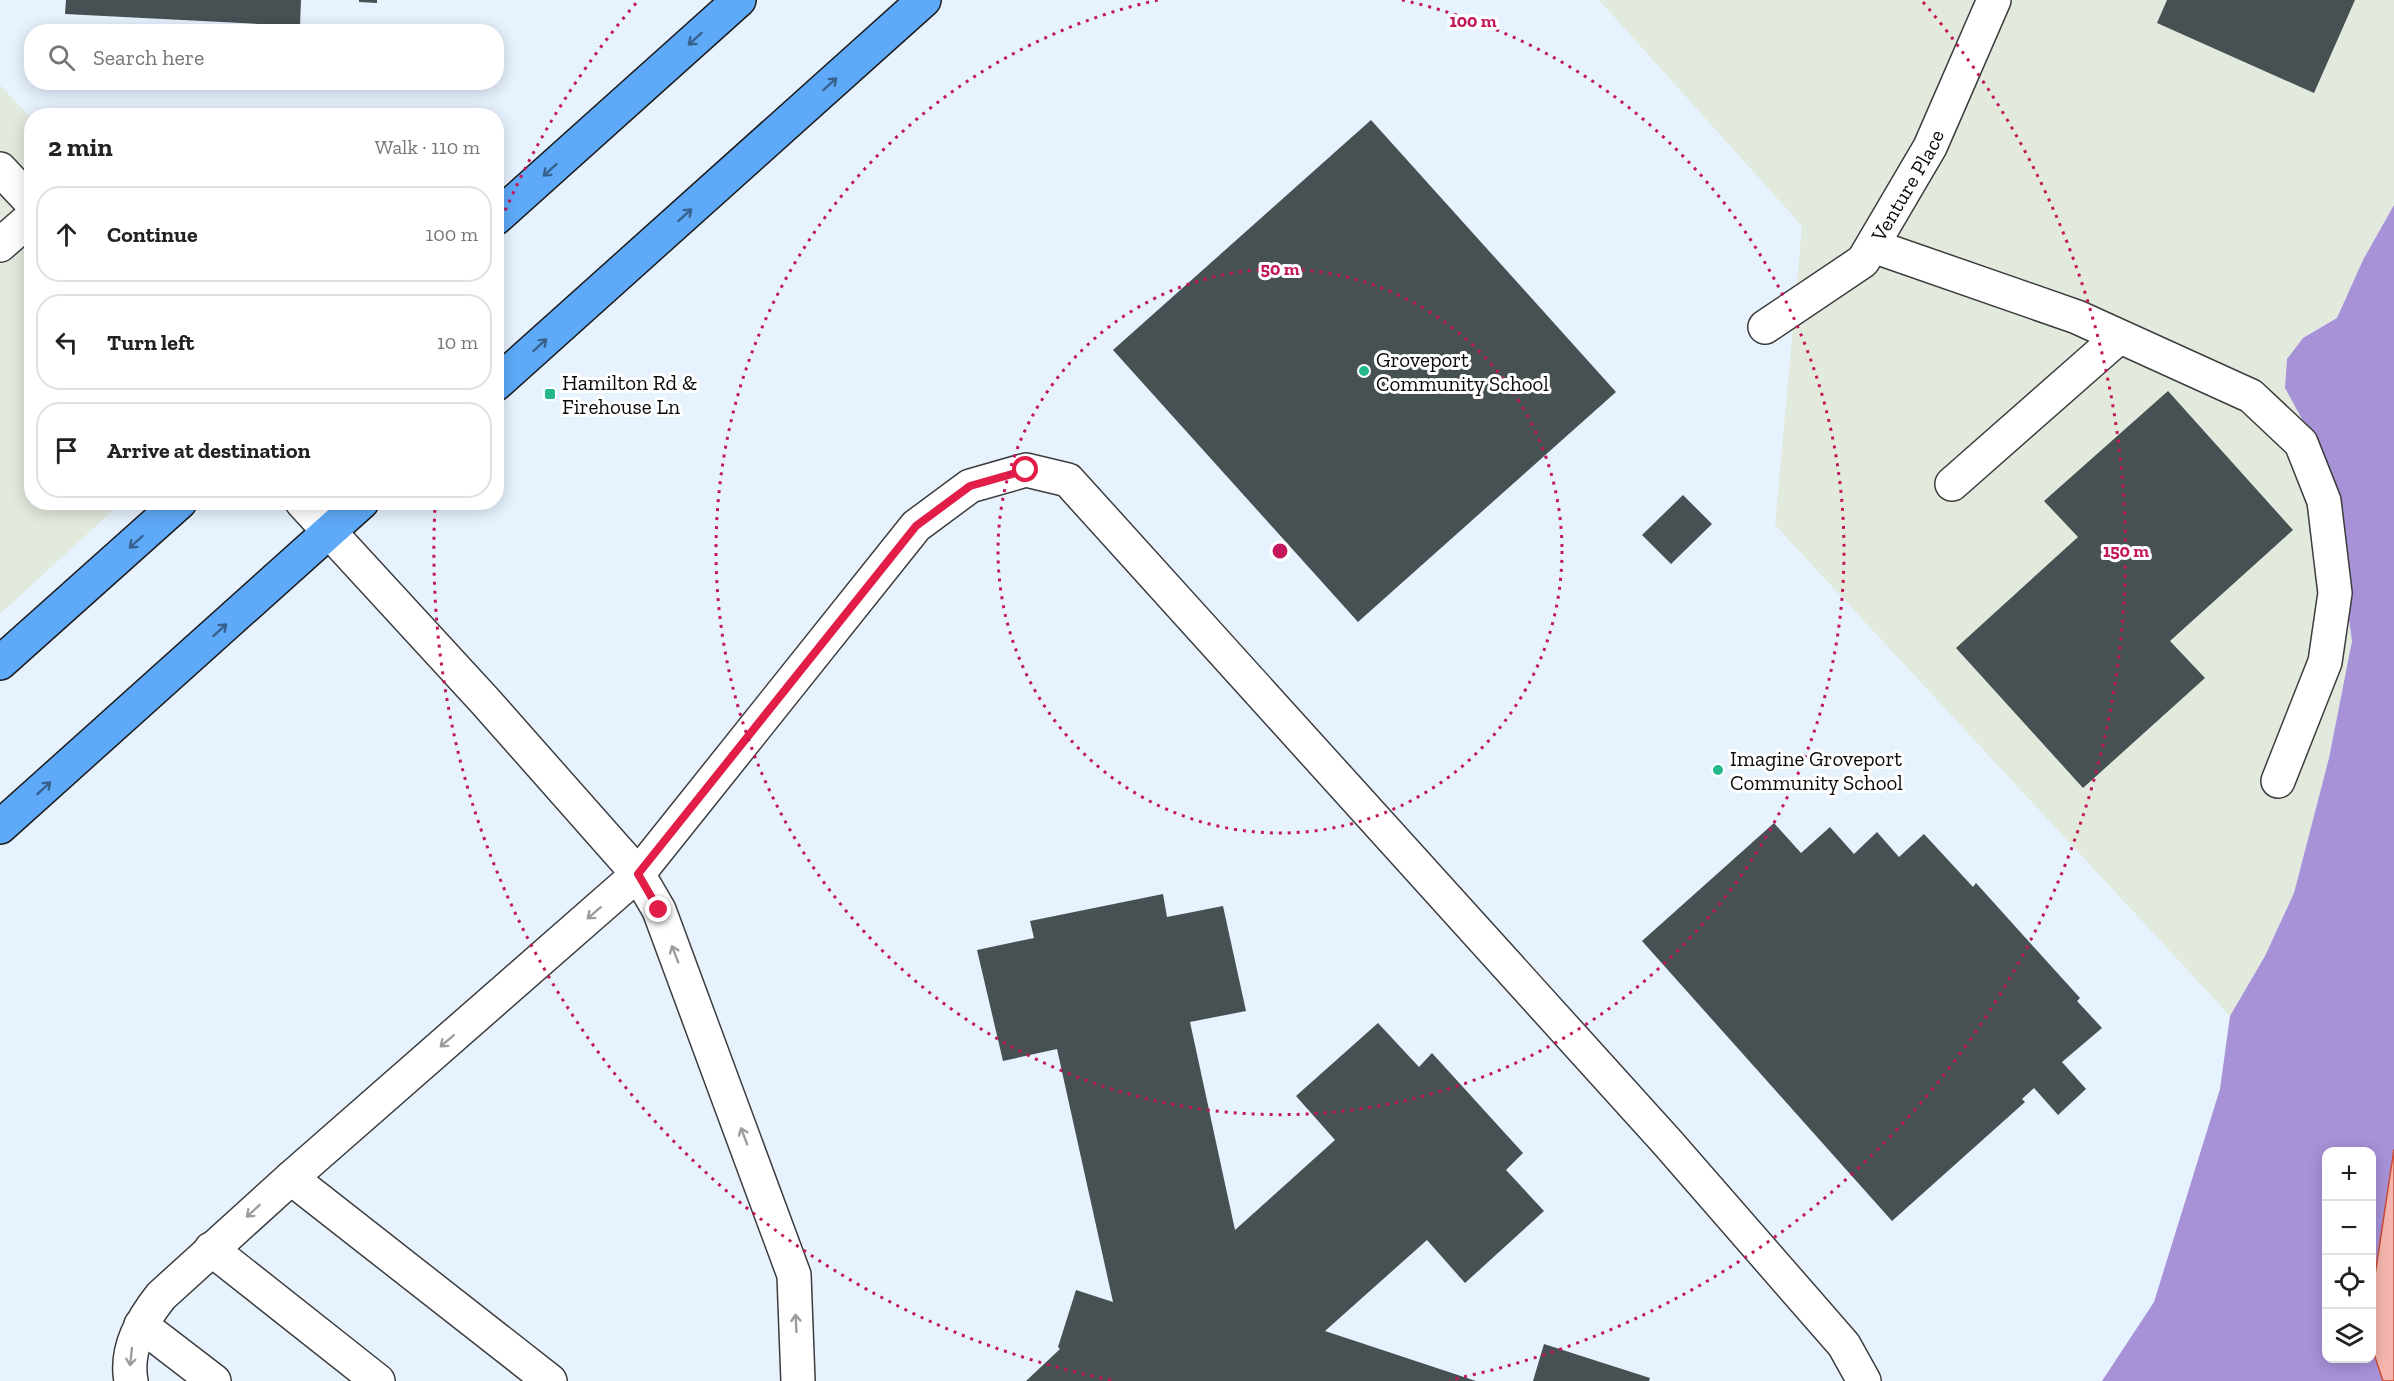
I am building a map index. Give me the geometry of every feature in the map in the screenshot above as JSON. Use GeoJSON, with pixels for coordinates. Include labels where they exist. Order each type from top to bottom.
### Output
{"type":"FeatureCollection","features":[{"type":"Feature","properties":{"kind":"main road"},"geometry":{"type":"LineString","coordinates":[[504,211],[739,0]]}},
{"type":"Feature","properties":{"kind":"main road"},"geometry":{"type":"LineString","coordinates":[[504,377],[924,0]]}},
{"type":"Feature","properties":{"kind":"main road"},"geometry":{"type":"LineString","coordinates":[[0,663],[171,510]]}},
{"type":"Feature","properties":{"kind":"main road"},"geometry":{"type":"LineString","coordinates":[[0,827],[353,510]]}},
{"type":"Feature","properties":{"kind":"street","name":"Venture Place"},"geometry":{"type":"LineString","coordinates":[[1765,327],[1863,261],[1930,147],[1994,0]]}},
{"type":"Feature","properties":{"kind":"street"},"geometry":{"type":"LineString","coordinates":[[0,168],[24,194]]}},
{"type":"Feature","properties":{"kind":"street"},"geometry":{"type":"LineString","coordinates":[[0,245],[24,224]]}},
{"type":"Feature","properties":{"kind":"street"},"geometry":{"type":"LineString","coordinates":[[1873,246],[2077,317],[2251,396],[2301,443],[2324,501],[2335,593],[2325,662],[2278,781]]}},
{"type":"Feature","properties":{"kind":"street"},"geometry":{"type":"LineString","coordinates":[[1952,484],[2120,336]]}},
{"type":"Feature","properties":{"kind":"street"},"geometry":{"type":"LineString","coordinates":[[130,1381],[130,1352],[141,1325],[161,1296],[291,1178],[638,874],[916,526],[970,486],[1026,470],[1068,480],[1667,1142],[1844,1345],[1864,1381]]}},
{"type":"Feature","properties":{"kind":"street"},"geometry":{"type":"LineString","coordinates":[[309,510],[485,701],[638,874],[659,910],[794,1275],[798,1381]]}},
{"type":"Feature","properties":{"kind":"street"},"geometry":{"type":"LineString","coordinates":[[291,1178],[550,1381]]}},
{"type":"Feature","properties":{"kind":"street"},"geometry":{"type":"LineString","coordinates":[[211,1249],[378,1381]]}},
{"type":"Feature","properties":{"kind":"street"},"geometry":{"type":"LineString","coordinates":[[141,1325],[214,1381]]}},
{"type":"Feature","properties":{"kind":"shaded area"},"geometry":{"type":"Polygon","coordinates":[[[1599,0],[2394,0],[2394,205],[2363,260],[2337,318],[2303,338],[2287,360],[2285,388],[2315,443],[2335,518],[2352,641],[2329,758],[2294,893],[2265,956],[2230,1016],[1775,525],[1802,226],[1599,0]]]}},
{"type":"Feature","properties":{"kind":"shaded area"},"geometry":{"type":"Polygon","coordinates":[[[0,85],[24,111],[24,510],[113,510],[0,614],[0,85]]]}},
{"type":"Feature","properties":{"kind":"shaded area"},"geometry":{"type":"Polygon","coordinates":[[[2394,205],[2394,1148],[2376,1268],[2376,1147],[2322,1147],[2322,1363],[2376,1363],[2376,1360],[2383,1381],[2102,1381],[2154,1302],[2220,1089],[2230,1016],[2265,956],[2294,893],[2329,758],[2352,641],[2335,518],[2315,443],[2285,388],[2287,359],[2303,338],[2337,318],[2363,260],[2394,205]]]}},
{"type":"Feature","properties":{"kind":"shaded area"},"geometry":{"type":"Polygon","coordinates":[[[2394,1149],[2394,1381],[2383,1381],[2376,1360],[2376,1268],[2394,1149]]]}},
{"type":"Feature","properties":{"kind":"building"},"geometry":{"type":"Polygon","coordinates":[[[66,0],[301,0],[300,24],[65,14],[66,0]]]}},
{"type":"Feature","properties":{"kind":"building"},"geometry":{"type":"Polygon","coordinates":[[[359,0],[377,0],[377,3],[359,2],[359,0]]]}},
{"type":"Feature","properties":{"kind":"building"},"geometry":{"type":"Polygon","coordinates":[[[2167,0],[2355,0],[2314,93],[2157,23],[2167,0]]]}},
{"type":"Feature","properties":{"kind":"building","name":"Groveport Community School"},"geometry":{"type":"Polygon","coordinates":[[[1371,120],[1616,392],[1358,622],[1113,350],[1371,120]]]}},
{"type":"Feature","properties":{"kind":"building"},"geometry":{"type":"Polygon","coordinates":[[[2168,391],[2293,530],[2170,641],[2205,678],[2083,788],[1956,648],[2078,537],[2044,501],[2168,391]]]}},
{"type":"Feature","properties":{"kind":"building"},"geometry":{"type":"Polygon","coordinates":[[[1683,495],[1712,524],[1671,564],[1642,535],[1683,495]]]}},
{"type":"Feature","properties":{"kind":"building"},"geometry":{"type":"Polygon","coordinates":[[[1774,823],[1801,853],[1830,827],[1854,854],[1877,832],[1899,857],[1924,834],[1973,887],[1976,883],[2080,998],[2077,1001],[2102,1028],[2062,1062],[2086,1089],[2058,1115],[2034,1088],[2022,1099],[2025,1102],[1892,1221],[1642,941],[1774,823]]]}},
{"type":"Feature","properties":{"kind":"building"},"geometry":{"type":"Polygon","coordinates":[[[1163,894],[1167,917],[1223,906],[1246,1011],[1190,1022],[1235,1230],[1335,1140],[1296,1096],[1378,1023],[1419,1067],[1432,1053],[1523,1153],[1506,1170],[1544,1211],[1465,1283],[1427,1240],[1325,1331],[1476,1381],[1026,1381],[1060,1349],[1058,1347],[1076,1290],[1113,1302],[1057,1049],[1003,1061],[977,950],[1034,938],[1030,921],[1163,894]]]}},
{"type":"Feature","properties":{"kind":"building"},"geometry":{"type":"Polygon","coordinates":[[[1544,1344],[1650,1378],[1649,1381],[1533,1381],[1544,1344]]]}},
{"type":"Feature","properties":{"kind":"place","name":"Groveport Community School"},"geometry":{"type":"Point","coordinates":[1364,371]}},
{"type":"Feature","properties":{"kind":"place","name":"Hamilton Rd & Firehouse Ln"},"geometry":{"type":"Point","coordinates":[550,394]}},
{"type":"Feature","properties":{"kind":"place","name":"Imagine Groveport Community School"},"geometry":{"type":"Point","coordinates":[1718,770]}},
{"type":"Feature","properties":{"kind":"route"},"geometry":{"type":"LineString","coordinates":[[659,910],[638,874],[916,526],[970,486],[1026,470]]}}]}
